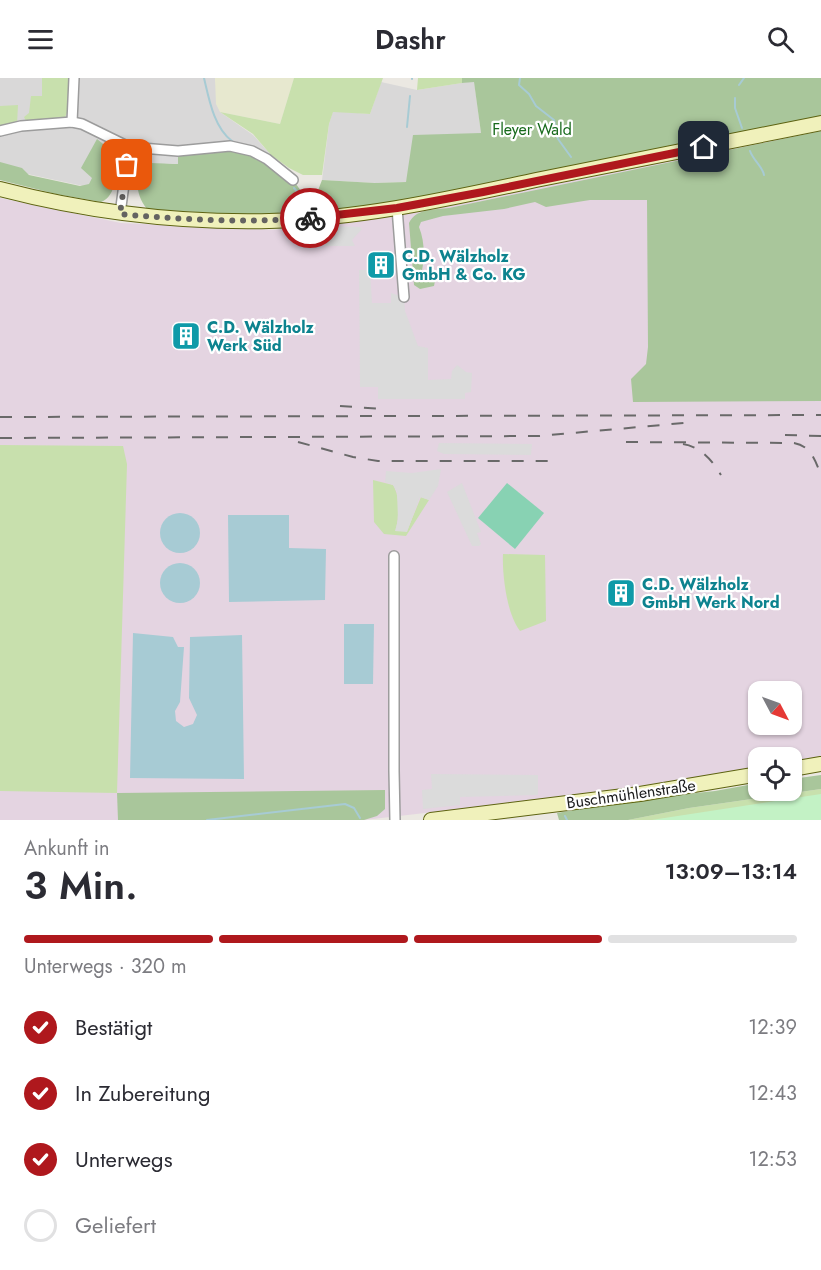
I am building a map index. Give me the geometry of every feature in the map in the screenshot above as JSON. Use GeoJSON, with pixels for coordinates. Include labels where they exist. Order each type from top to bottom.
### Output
{"type":"FeatureCollection","features":[{"type":"Feature","properties":{"kind":"street"},"geometry":{"type":"LineString","coordinates":[[72,122],[74,78]]}},
{"type":"Feature","properties":{"kind":"street"},"geometry":{"type":"LineString","coordinates":[[0,131],[21,126],[72,122],[82,124],[129,147],[178,151],[230,146],[252,151],[267,159],[293,180]]}},
{"type":"Feature","properties":{"kind":"street"},"geometry":{"type":"LineString","coordinates":[[0,189],[120,214],[183,220],[271,221],[397,208],[821,123]]}},
{"type":"Feature","properties":{"kind":"street"},"geometry":{"type":"LineString","coordinates":[[120,214],[129,147]]}},
{"type":"Feature","properties":{"kind":"street"},"geometry":{"type":"LineString","coordinates":[[397,208],[404,297]]}},
{"type":"Feature","properties":{"kind":"street"},"geometry":{"type":"LineString","coordinates":[[394,556],[395,820]]}},
{"type":"Feature","properties":{"kind":"street"},"geometry":{"type":"LineString","coordinates":[[802,767],[821,764]]}},
{"type":"Feature","properties":{"kind":"street","name":"Buschmühlenstraße"},"geometry":{"type":"LineString","coordinates":[[431,820],[640,794],[748,776]]}},
{"type":"Feature","properties":{"kind":"shaded area"},"geometry":{"type":"Polygon","coordinates":[[[0,78],[215,78],[220,112],[253,135],[271,155],[267,159],[138,148],[131,179],[106,191],[0,168],[0,78]]]}},
{"type":"Feature","properties":{"kind":"shaded area"},"geometry":{"type":"Polygon","coordinates":[[[474,81],[481,133],[409,172],[406,182],[322,180],[329,124],[333,111],[370,114],[381,82],[417,90],[474,81]]]}},
{"type":"Feature","properties":{"kind":"shaded area"},"geometry":{"type":"Polygon","coordinates":[[[821,123],[821,758],[802,761],[802,747],[748,747],[748,770],[548,799],[364,820],[0,820],[0,198],[121,223],[276,230],[483,192],[821,123]]]}},
{"type":"Feature","properties":{"kind":"shaded area"},"geometry":{"type":"Polygon","coordinates":[[[152,150],[178,151],[178,164],[150,163],[152,150]]]}},
{"type":"Feature","properties":{"kind":"shaded area"},"geometry":{"type":"Polygon","coordinates":[[[329,226],[360,227],[362,229],[352,240],[355,246],[326,246],[324,240],[329,226]]]}},
{"type":"Feature","properties":{"kind":"shaded area"},"geometry":{"type":"Polygon","coordinates":[[[359,270],[370,270],[372,303],[391,303],[391,293],[404,297],[405,311],[418,346],[428,348],[428,380],[451,379],[452,371],[457,365],[466,372],[472,373],[471,392],[465,393],[465,399],[378,399],[378,387],[360,387],[359,270]]]}},
{"type":"Feature","properties":{"kind":"shaded area"},"geometry":{"type":"Polygon","coordinates":[[[439,443],[532,444],[531,455],[444,454],[437,451],[439,443]]]}},
{"type":"Feature","properties":{"kind":"shaded area"},"geometry":{"type":"Polygon","coordinates":[[[441,469],[438,486],[429,500],[420,497],[407,532],[395,531],[398,520],[397,492],[393,485],[385,482],[386,471],[412,473],[441,469]]]}},
{"type":"Feature","properties":{"kind":"shaded area"},"geometry":{"type":"Polygon","coordinates":[[[462,483],[481,532],[477,533],[481,544],[479,546],[472,546],[447,492],[462,483]]]}},
{"type":"Feature","properties":{"kind":"shaded area"},"geometry":{"type":"Polygon","coordinates":[[[431,774],[538,775],[538,795],[460,797],[460,805],[423,809],[422,790],[432,789],[431,774]]]}},
{"type":"Feature","properties":{"kind":"green space"},"geometry":{"type":"Polygon","coordinates":[[[42,78],[69,78],[68,111],[64,119],[26,121],[24,117],[29,113],[31,96],[42,96],[42,78]]]}},
{"type":"Feature","properties":{"kind":"green space"},"geometry":{"type":"Polygon","coordinates":[[[215,78],[294,78],[280,124],[220,112],[216,104],[215,78]]]}},
{"type":"Feature","properties":{"kind":"green space"},"geometry":{"type":"Polygon","coordinates":[[[294,78],[383,78],[370,114],[333,112],[329,124],[322,175],[303,175],[289,168],[271,155],[253,134],[220,112],[280,124],[294,78]]]}},
{"type":"Feature","properties":{"kind":"green space"},"geometry":{"type":"Polygon","coordinates":[[[418,78],[462,78],[462,83],[417,90],[418,78]]]}},
{"type":"Feature","properties":{"kind":"green space","name":"Fleyer Wald"},"geometry":{"type":"Polygon","coordinates":[[[462,78],[821,78],[821,123],[314,218],[312,207],[272,214],[147,209],[140,196],[138,177],[143,155],[150,156],[150,162],[177,164],[178,151],[216,147],[252,151],[293,180],[312,206],[322,180],[406,182],[413,135],[481,133],[474,82],[462,83],[462,78]]]}},
{"type":"Feature","properties":{"kind":"green space"},"geometry":{"type":"Polygon","coordinates":[[[18,105],[17,124],[0,128],[0,106],[18,105]]]}},
{"type":"Feature","properties":{"kind":"green space"},"geometry":{"type":"Polygon","coordinates":[[[821,131],[821,401],[633,402],[631,379],[646,364],[648,347],[647,200],[590,200],[546,207],[535,202],[504,209],[443,216],[421,222],[419,227],[424,251],[421,275],[426,280],[435,281],[434,286],[420,289],[414,285],[409,223],[421,212],[821,131]]]}},
{"type":"Feature","properties":{"kind":"green space"},"geometry":{"type":"Polygon","coordinates":[[[97,139],[119,157],[113,189],[110,195],[101,202],[0,180],[0,162],[22,168],[29,175],[80,186],[89,184],[92,178],[81,168],[97,139]]]}},
{"type":"Feature","properties":{"kind":"green space"},"geometry":{"type":"Polygon","coordinates":[[[0,445],[123,446],[127,464],[117,793],[0,791],[0,445]]]}},
{"type":"Feature","properties":{"kind":"green space"},"geometry":{"type":"Polygon","coordinates":[[[373,480],[393,485],[396,490],[398,508],[396,531],[407,531],[421,497],[429,500],[406,536],[384,534],[374,522],[373,480]]]}},
{"type":"Feature","properties":{"kind":"green space"},"geometry":{"type":"Polygon","coordinates":[[[507,483],[544,513],[515,549],[478,518],[507,483]]]}},
{"type":"Feature","properties":{"kind":"green space"},"geometry":{"type":"Polygon","coordinates":[[[503,554],[545,555],[546,621],[520,631],[515,624],[506,594],[503,554]]]}},
{"type":"Feature","properties":{"kind":"green space"},"geometry":{"type":"Polygon","coordinates":[[[821,775],[821,789],[802,792],[802,778],[821,775]]]}},
{"type":"Feature","properties":{"kind":"green space"},"geometry":{"type":"Polygon","coordinates":[[[748,785],[748,800],[628,820],[559,820],[557,813],[630,800],[748,785]]]}},
{"type":"Feature","properties":{"kind":"green space"},"geometry":{"type":"Polygon","coordinates":[[[821,789],[821,820],[628,820],[748,800],[802,801],[802,792],[821,789]]]}},
{"type":"Feature","properties":{"kind":"green space"},"geometry":{"type":"Polygon","coordinates":[[[385,790],[385,809],[377,816],[364,820],[118,820],[117,793],[385,790]]]}},
{"type":"Feature","properties":{"kind":"green space"},"geometry":{"type":"Polygon","coordinates":[[[821,794],[821,820],[652,820],[775,801],[802,801],[802,797],[821,794]]]}},
{"type":"Feature","properties":{"kind":"water"},"geometry":{"type":"Polygon","coordinates":[[[180,513],[188,514],[194,519],[199,525],[199,541],[194,547],[188,552],[180,553],[172,552],[166,547],[161,541],[160,533],[161,525],[166,519],[172,514],[180,513]]]}},
{"type":"Feature","properties":{"kind":"water"},"geometry":{"type":"Polygon","coordinates":[[[228,515],[289,515],[289,548],[326,549],[325,600],[229,602],[228,515]]]}},
{"type":"Feature","properties":{"kind":"water"},"geometry":{"type":"Polygon","coordinates":[[[180,563],[188,564],[194,569],[199,575],[199,591],[194,597],[188,602],[180,603],[172,602],[166,597],[161,591],[160,583],[161,575],[166,569],[172,564],[180,563]]]}},
{"type":"Feature","properties":{"kind":"water"},"geometry":{"type":"Polygon","coordinates":[[[344,624],[374,624],[373,684],[344,684],[344,624]]]}},
{"type":"Feature","properties":{"kind":"water"},"geometry":{"type":"Polygon","coordinates":[[[133,633],[173,637],[178,647],[184,647],[180,702],[175,711],[176,721],[184,727],[193,724],[197,715],[189,698],[190,637],[242,635],[244,779],[130,778],[133,633]]]}},
{"type":"Feature","properties":{"kind":"waterway"},"geometry":{"type":"LineString","coordinates":[[204,78],[217,121],[232,141]]}},
{"type":"Feature","properties":{"kind":"waterway"},"geometry":{"type":"LineString","coordinates":[[520,78],[519,85],[529,94],[536,106],[554,120],[558,139],[571,157]]}},
{"type":"Feature","properties":{"kind":"waterway"},"geometry":{"type":"LineString","coordinates":[[739,85],[744,78]]}},
{"type":"Feature","properties":{"kind":"waterway"},"geometry":{"type":"LineString","coordinates":[[407,127],[410,96]]}},
{"type":"Feature","properties":{"kind":"waterway"},"geometry":{"type":"LineString","coordinates":[[735,98],[735,108],[742,128]]}},
{"type":"Feature","properties":{"kind":"waterway"},"geometry":{"type":"LineString","coordinates":[[750,151],[764,175]]}},
{"type":"Feature","properties":{"kind":"waterway"},"geometry":{"type":"LineString","coordinates":[[294,188],[305,201]]}},
{"type":"Feature","properties":{"kind":"waterway"},"geometry":{"type":"LineString","coordinates":[[207,820],[345,804],[354,808],[360,818]]}},
{"type":"Feature","properties":{"kind":"waterway"},"geometry":{"type":"LineString","coordinates":[[565,816],[567,820]]}},
{"type":"Feature","properties":{"kind":"railway"},"geometry":{"type":"LineString","coordinates":[[340,406],[383,409]]}},
{"type":"Feature","properties":{"kind":"railway"},"geometry":{"type":"LineString","coordinates":[[0,417],[821,415]]}},
{"type":"Feature","properties":{"kind":"railway"},"geometry":{"type":"LineString","coordinates":[[0,438],[539,436],[695,422]]}},
{"type":"Feature","properties":{"kind":"railway"},"geometry":{"type":"LineString","coordinates":[[785,435],[821,436]]}},
{"type":"Feature","properties":{"kind":"railway"},"geometry":{"type":"LineString","coordinates":[[298,442],[353,457],[378,461],[554,461]]}},
{"type":"Feature","properties":{"kind":"railway"},"geometry":{"type":"LineString","coordinates":[[626,442],[794,443],[808,450],[821,475]]}},
{"type":"Feature","properties":{"kind":"railway"},"geometry":{"type":"LineString","coordinates":[[683,444],[705,455],[721,475]]}},
{"type":"Feature","properties":{"kind":"way so far"},"geometry":{"type":"LineString","coordinates":[[127,165],[120,214],[216,221],[310,218]]}},
{"type":"Feature","properties":{"kind":"place","name":"C.D. Wälzholz GmbH & Co. KG"},"geometry":{"type":"Point","coordinates":[381,265]}},
{"type":"Feature","properties":{"kind":"place","name":"C.D. Wälzholz Werk Süd"},"geometry":{"type":"Point","coordinates":[186,336]}},
{"type":"Feature","properties":{"kind":"place","name":"C.D. Wälzholz GmbH Werk Nord"},"geometry":{"type":"Point","coordinates":[621,593]}},
{"type":"Feature","properties":{"kind":"route"},"geometry":{"type":"LineString","coordinates":[[310,218],[397,208],[704,147]]}}]}
